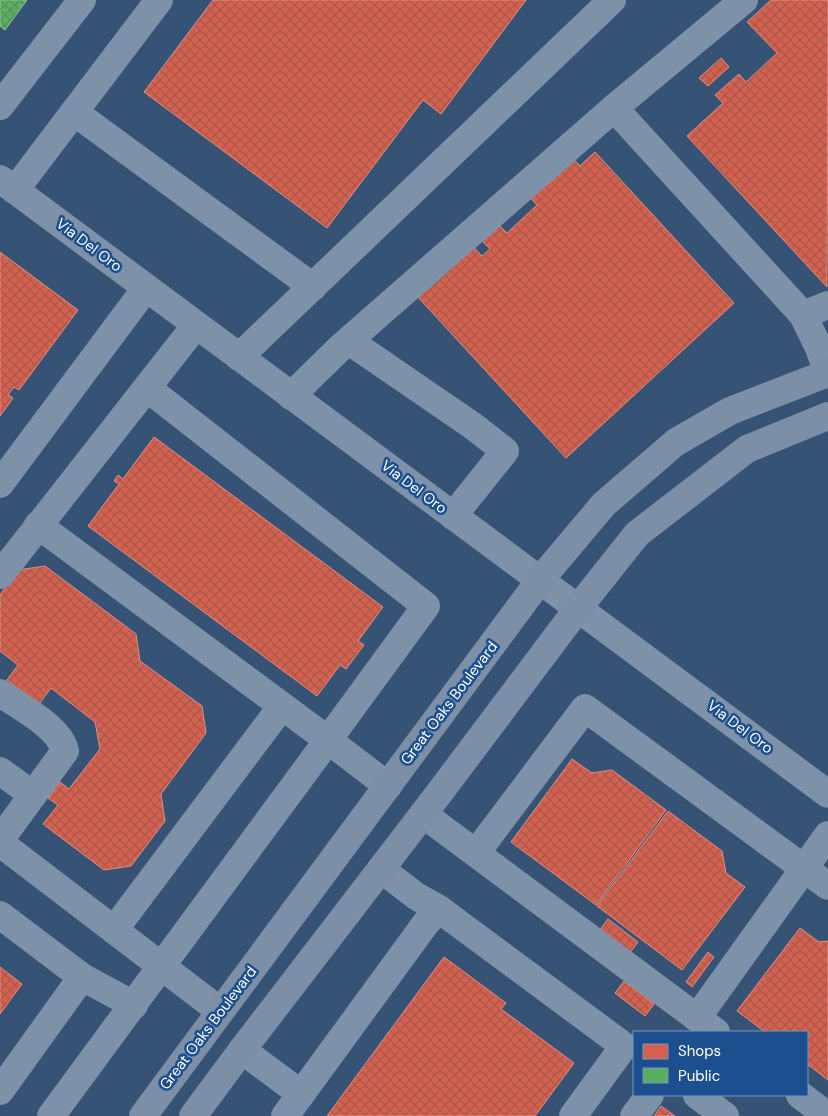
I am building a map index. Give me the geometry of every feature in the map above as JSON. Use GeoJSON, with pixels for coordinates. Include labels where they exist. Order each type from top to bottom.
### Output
{"type":"FeatureCollection","features":[{"type":"Feature","properties":{"kind":"main road","name":"Great Oaks Boulevard"},"geometry":{"type":"LineString","coordinates":[[143,1116],[540,580],[604,504],[676,442],[730,411],[828,373]]}},
{"type":"Feature","properties":{"kind":"main road"},"geometry":{"type":"LineString","coordinates":[[193,1116],[578,607],[637,534],[747,449],[828,416]]}},
{"type":"Feature","properties":{"kind":"main road"},"geometry":{"type":"LineString","coordinates":[[220,1012],[242,1050]]}},
{"type":"Feature","properties":{"kind":"street"},"geometry":{"type":"LineString","coordinates":[[5,91],[82,0]]}},
{"type":"Feature","properties":{"kind":"street"},"geometry":{"type":"LineString","coordinates":[[8,185],[74,112],[159,0]]}},
{"type":"Feature","properties":{"kind":"street"},"geometry":{"type":"LineString","coordinates":[[239,358],[612,0]]}},
{"type":"Feature","properties":{"kind":"street"},"geometry":{"type":"LineString","coordinates":[[290,396],[349,341],[614,108],[744,0]]}},
{"type":"Feature","properties":{"kind":"street"},"geometry":{"type":"LineString","coordinates":[[614,108],[803,316],[819,348],[828,373]]}},
{"type":"Feature","properties":{"kind":"street"},"geometry":{"type":"LineString","coordinates":[[74,112],[313,287]]}},
{"type":"Feature","properties":{"kind":"street","name":"Via Del Oro"},"geometry":{"type":"LineString","coordinates":[[8,185],[828,794]]}},
{"type":"Feature","properties":{"kind":"street"},"geometry":{"type":"LineString","coordinates":[[0,484],[146,288]]}},
{"type":"Feature","properties":{"kind":"street"},"geometry":{"type":"LineString","coordinates":[[803,316],[828,305]]}},
{"type":"Feature","properties":{"kind":"street"},"geometry":{"type":"LineString","coordinates":[[0,575],[196,325]]}},
{"type":"Feature","properties":{"kind":"street"},"geometry":{"type":"LineString","coordinates":[[349,341],[473,426],[505,451],[453,516]]}},
{"type":"Feature","properties":{"kind":"street"},"geometry":{"type":"LineString","coordinates":[[52,1116],[426,606],[146,388]]}},
{"type":"Feature","properties":{"kind":"street"},"geometry":{"type":"LineString","coordinates":[[38,525],[388,786]]}},
{"type":"Feature","properties":{"kind":"street"},"geometry":{"type":"LineString","coordinates":[[0,693],[46,725],[63,742],[65,751],[0,842],[220,1012]]}},
{"type":"Feature","properties":{"kind":"street"},"geometry":{"type":"LineString","coordinates":[[114,930],[282,706]]}},
{"type":"Feature","properties":{"kind":"street"},"geometry":{"type":"LineString","coordinates":[[476,853],[586,708],[828,886]]}},
{"type":"Feature","properties":{"kind":"street"},"geometry":{"type":"LineString","coordinates":[[0,771],[33,795]]}},
{"type":"Feature","properties":{"kind":"street"},"geometry":{"type":"LineString","coordinates":[[423,814],[706,1025],[828,836]]}},
{"type":"Feature","properties":{"kind":"street"},"geometry":{"type":"LineString","coordinates":[[381,869],[624,1046],[573,1116]]}},
{"type":"Feature","properties":{"kind":"street"},"geometry":{"type":"LineString","coordinates":[[285,1116],[426,923],[439,910]]}},
{"type":"Feature","properties":{"kind":"street"},"geometry":{"type":"LineString","coordinates":[[0,915],[82,977],[134,1004]]}},
{"type":"Feature","properties":{"kind":"street"},"geometry":{"type":"LineString","coordinates":[[0,1090],[82,977]]}},
{"type":"Feature","properties":{"kind":"street"},"geometry":{"type":"LineString","coordinates":[[242,1050],[301,1094]]}},
{"type":"Feature","properties":{"kind":"street"},"geometry":{"type":"LineString","coordinates":[[634,1116],[649,1096]]}},
{"type":"Feature","properties":{"kind":"street"},"geometry":{"type":"LineString","coordinates":[[698,1096],[725,1116]]}},
{"type":"Feature","properties":{"kind":"street"},"geometry":{"type":"LineString","coordinates":[[801,1096],[828,1116]]}},
{"type":"Feature","properties":{"kind":"building: Shops"},"geometry":{"type":"Polygon","coordinates":[[[213,0],[526,0],[441,114],[423,100],[327,228],[144,92],[213,0]]]}},
{"type":"Feature","properties":{"kind":"building: Shops"},"geometry":{"type":"Polygon","coordinates":[[[771,0],[828,0],[827,287],[687,136],[723,103],[715,95],[739,74],[746,82],[777,53],[747,22],[771,0]]]}},
{"type":"Feature","properties":{"kind":"building: Shops"},"geometry":{"type":"Polygon","coordinates":[[[721,58],[729,67],[708,86],[699,78],[721,58]]]}},
{"type":"Feature","properties":{"kind":"building: Shops"},"geometry":{"type":"Polygon","coordinates":[[[595,152],[734,303],[566,458],[415,294],[468,241],[482,256],[490,249],[481,240],[493,219],[507,233],[537,205],[526,193],[568,153],[580,166],[595,152]]]}},
{"type":"Feature","properties":{"kind":"building: Shops"},"geometry":{"type":"Polygon","coordinates":[[[0,252],[78,310],[19,390],[14,387],[8,395],[13,398],[0,416],[0,252]]]}},
{"type":"Feature","properties":{"kind":"building: Shops"},"geometry":{"type":"Polygon","coordinates":[[[154,437],[383,607],[358,641],[364,645],[346,669],[340,665],[317,696],[88,526],[119,484],[114,481],[118,475],[123,479],[154,437]]]}},
{"type":"Feature","properties":{"kind":"building: Shops"},"geometry":{"type":"Polygon","coordinates":[[[45,566],[136,634],[140,661],[202,706],[206,733],[161,794],[165,821],[131,866],[104,870],[43,824],[58,805],[48,798],[60,782],[69,789],[100,749],[95,722],[51,688],[39,704],[7,680],[18,665],[0,651],[0,595],[18,570],[45,566]]]}},
{"type":"Feature","properties":{"kind":"building: Shops"},"geometry":{"type":"Polygon","coordinates":[[[572,759],[592,773],[612,770],[666,810],[596,905],[511,842],[572,759]]]}},
{"type":"Feature","properties":{"kind":"building: Shops"},"geometry":{"type":"Polygon","coordinates":[[[668,811],[722,851],[726,873],[745,887],[682,970],[597,906],[668,811]]]}},
{"type":"Feature","properties":{"kind":"building: Shops"},"geometry":{"type":"Polygon","coordinates":[[[608,919],[638,942],[629,954],[599,931],[608,919]]]}},
{"type":"Feature","properties":{"kind":"building: Shops"},"geometry":{"type":"Polygon","coordinates":[[[800,928],[819,942],[828,941],[828,1080],[808,1065],[808,1031],[764,1031],[737,1011],[800,928]]]}},
{"type":"Feature","properties":{"kind":"building: Shops"},"geometry":{"type":"Polygon","coordinates":[[[708,952],[714,957],[692,987],[686,982],[708,952]]]}},
{"type":"Feature","properties":{"kind":"building: Shops"},"geometry":{"type":"Polygon","coordinates":[[[444,957],[506,1003],[501,1009],[574,1063],[535,1116],[327,1116],[444,957]]]}},
{"type":"Feature","properties":{"kind":"building: Shops"},"geometry":{"type":"Polygon","coordinates":[[[0,967],[22,984],[0,1014],[0,967]]]}},
{"type":"Feature","properties":{"kind":"building: Shops"},"geometry":{"type":"Polygon","coordinates":[[[624,981],[654,1004],[645,1016],[615,993],[624,981]]]}},
{"type":"Feature","properties":{"kind":"building: Shops"},"geometry":{"type":"Polygon","coordinates":[[[661,1106],[675,1116],[654,1116],[661,1106]]]}},
{"type":"Feature","properties":{"kind":"building: Public"},"geometry":{"type":"Polygon","coordinates":[[[0,0],[27,0],[5,30],[0,26],[0,0]]]}}]}
